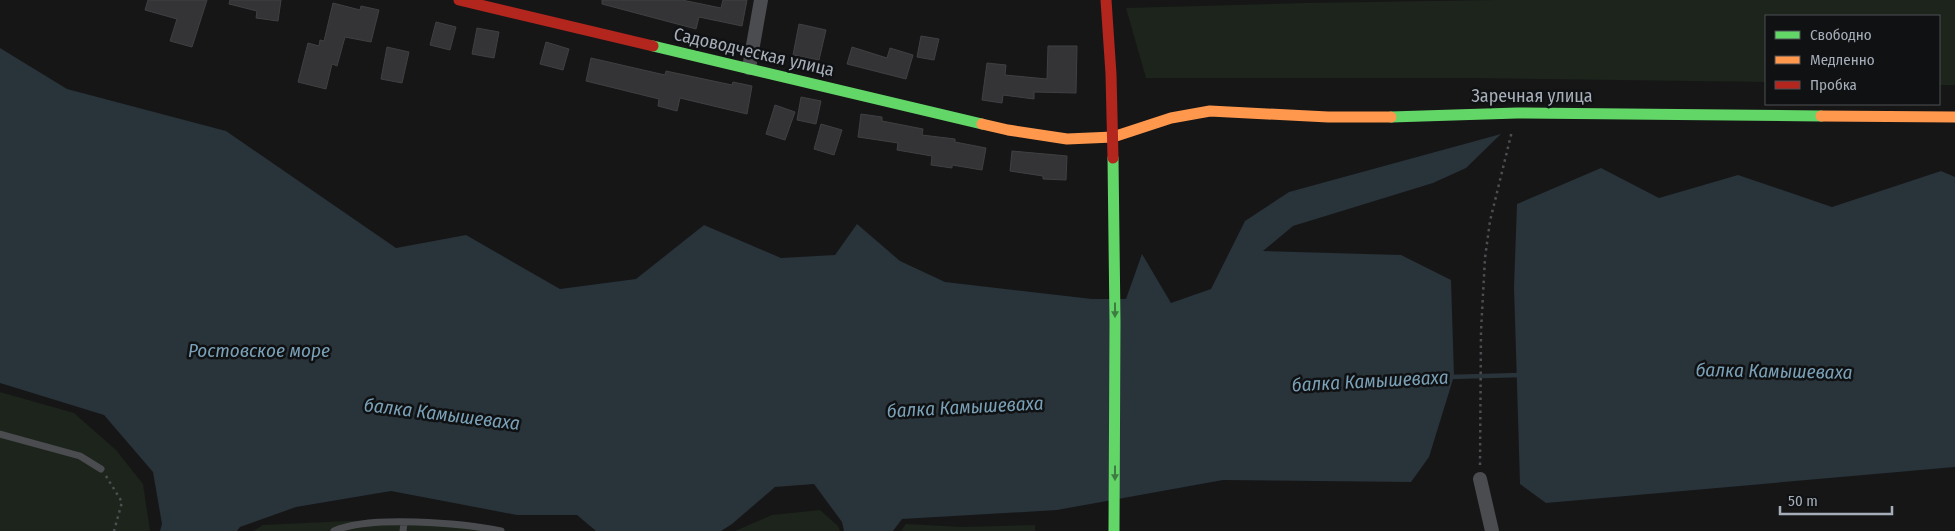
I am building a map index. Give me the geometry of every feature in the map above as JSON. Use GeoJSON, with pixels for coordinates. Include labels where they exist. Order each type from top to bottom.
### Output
{"type":"FeatureCollection","features":[{"type":"Feature","properties":{"kind":"street","name":"Садоводческая улица"},"geometry":{"type":"LineString","coordinates":[[459,0],[1008,130],[1067,139],[1114,137]]}},
{"type":"Feature","properties":{"kind":"street"},"geometry":{"type":"LineString","coordinates":[[749,68],[761,0]]}},
{"type":"Feature","properties":{"kind":"street"},"geometry":{"type":"LineString","coordinates":[[1106,0],[1112,72],[1114,137],[1114,531]]}},
{"type":"Feature","properties":{"kind":"street","name":"Заречная улица"},"geometry":{"type":"LineString","coordinates":[[1114,137],[1171,118],[1210,111],[1328,117],[1395,117],[1517,112],[1955,117]]}},
{"type":"Feature","properties":{"kind":"street"},"geometry":{"type":"LineString","coordinates":[[1480,479],[1492,531]]}},
{"type":"Feature","properties":{"kind":"lane"},"geometry":{"type":"LineString","coordinates":[[0,434],[80,456],[101,469]]}},
{"type":"Feature","properties":{"kind":"lane"},"geometry":{"type":"LineString","coordinates":[[334,531],[373,523],[403,527],[451,523],[501,531]]}},
{"type":"Feature","properties":{"kind":"path"},"geometry":{"type":"LineString","coordinates":[[1480,479],[1481,341],[1485,258],[1490,221],[1517,112]]}},
{"type":"Feature","properties":{"kind":"path"},"geometry":{"type":"LineString","coordinates":[[101,469],[122,502],[114,531]]}},
{"type":"Feature","properties":{"kind":"shaded area"},"geometry":{"type":"Polygon","coordinates":[[[1494,0],[1955,0],[1955,85],[1940,85],[1940,15],[1765,15],[1765,82],[1470,78],[1146,78],[1126,8],[1494,0]]]}},
{"type":"Feature","properties":{"kind":"shaded area"},"geometry":{"type":"Polygon","coordinates":[[[0,392],[74,413],[116,450],[143,484],[150,531],[0,531],[0,392]]]}},
{"type":"Feature","properties":{"kind":"shaded area"},"geometry":{"type":"Polygon","coordinates":[[[820,510],[838,526],[840,531],[735,531],[772,515],[820,510]]]}},
{"type":"Feature","properties":{"kind":"shaded area"},"geometry":{"type":"Polygon","coordinates":[[[423,519],[497,531],[253,531],[263,525],[423,519]]]}},
{"type":"Feature","properties":{"kind":"shaded area"},"geometry":{"type":"Polygon","coordinates":[[[906,524],[963,527],[1035,525],[1035,531],[901,531],[906,524]]]}},
{"type":"Feature","properties":{"kind":"water","name":"Ростовское море"},"geometry":{"type":"Polygon","coordinates":[[[0,48],[67,89],[226,131],[396,248],[466,235],[560,289],[636,279],[704,225],[781,258],[835,255],[857,224],[900,261],[945,282],[1092,299],[1126,299],[1142,254],[1171,303],[1211,289],[1245,221],[1289,192],[1501,134],[1466,168],[1433,183],[1293,226],[1263,251],[1401,255],[1451,280],[1454,376],[1429,457],[1411,482],[1223,480],[1057,510],[902,519],[893,531],[844,531],[842,522],[814,484],[775,487],[732,524],[721,531],[596,531],[577,515],[517,515],[391,491],[296,507],[240,527],[237,531],[160,531],[162,524],[153,472],[104,415],[0,383],[0,48]]]}},
{"type":"Feature","properties":{"kind":"water"},"geometry":{"type":"Polygon","coordinates":[[[1601,168],[1659,198],[1738,175],[1832,207],[1941,171],[1955,177],[1955,467],[1546,503],[1520,484],[1514,287],[1517,204],[1601,168]]]}},
{"type":"Feature","properties":{"kind":"building"},"geometry":{"type":"Polygon","coordinates":[[[148,0],[207,0],[192,47],[170,41],[177,19],[145,10],[148,0]]]}},
{"type":"Feature","properties":{"kind":"building"},"geometry":{"type":"Polygon","coordinates":[[[230,0],[281,0],[278,21],[256,18],[257,11],[229,4],[230,0]]]}},
{"type":"Feature","properties":{"kind":"building"},"geometry":{"type":"Polygon","coordinates":[[[602,0],[682,0],[721,8],[723,0],[747,0],[742,26],[699,17],[696,29],[602,4],[602,0]]]}},
{"type":"Feature","properties":{"kind":"building"},"geometry":{"type":"Polygon","coordinates":[[[333,3],[360,10],[361,6],[379,10],[371,42],[345,37],[337,66],[332,64],[326,89],[298,82],[308,43],[319,46],[320,40],[324,41],[333,3]]]}},
{"type":"Feature","properties":{"kind":"building"},"geometry":{"type":"Polygon","coordinates":[[[436,22],[456,27],[450,50],[430,45],[436,22]]]}},
{"type":"Feature","properties":{"kind":"building"},"geometry":{"type":"Polygon","coordinates":[[[799,24],[826,30],[819,60],[793,55],[799,24]]]}},
{"type":"Feature","properties":{"kind":"building"},"geometry":{"type":"Polygon","coordinates":[[[477,28],[499,32],[494,58],[472,54],[477,28]]]}},
{"type":"Feature","properties":{"kind":"building"},"geometry":{"type":"Polygon","coordinates":[[[921,36],[939,39],[934,60],[917,57],[921,36]]]}},
{"type":"Feature","properties":{"kind":"building"},"geometry":{"type":"Polygon","coordinates":[[[546,42],[569,49],[563,70],[540,64],[546,42]]]}},
{"type":"Feature","properties":{"kind":"building"},"geometry":{"type":"Polygon","coordinates":[[[1048,46],[1077,46],[1076,93],[1034,92],[1034,99],[1003,95],[1002,103],[982,100],[987,63],[1006,65],[1005,75],[1047,79],[1048,46]]]}},
{"type":"Feature","properties":{"kind":"building"},"geometry":{"type":"Polygon","coordinates":[[[387,47],[409,52],[402,83],[381,79],[387,47]]]}},
{"type":"Feature","properties":{"kind":"building"},"geometry":{"type":"Polygon","coordinates":[[[852,47],[887,58],[890,48],[913,55],[906,79],[847,64],[852,47]]]}},
{"type":"Feature","properties":{"kind":"building"},"geometry":{"type":"Polygon","coordinates":[[[591,58],[665,75],[666,71],[732,85],[733,82],[752,86],[747,114],[680,98],[677,111],[658,106],[659,99],[586,81],[591,58]]]}},
{"type":"Feature","properties":{"kind":"building"},"geometry":{"type":"Polygon","coordinates":[[[801,97],[821,101],[816,124],[797,120],[801,97]]]}},
{"type":"Feature","properties":{"kind":"building"},"geometry":{"type":"Polygon","coordinates":[[[775,105],[795,112],[785,140],[766,134],[775,105]]]}},
{"type":"Feature","properties":{"kind":"building"},"geometry":{"type":"Polygon","coordinates":[[[861,114],[882,117],[882,121],[923,129],[922,135],[955,139],[955,142],[986,148],[982,170],[952,165],[952,168],[931,165],[932,156],[897,150],[898,143],[858,137],[861,114]]]}},
{"type":"Feature","properties":{"kind":"building"},"geometry":{"type":"Polygon","coordinates":[[[821,124],[842,130],[834,155],[814,149],[821,124]]]}},
{"type":"Feature","properties":{"kind":"building"},"geometry":{"type":"Polygon","coordinates":[[[1012,151],[1067,156],[1066,180],[1043,179],[1043,176],[1010,171],[1012,151]]]}},
{"type":"Feature","properties":{"kind":"waterway","name":"балка Камышеваха"},"geometry":{"type":"LineString","coordinates":[[1449,377],[1521,375]]}},
{"type":"Feature","properties":{"kind":"traffic: fast"},"geometry":{"type":"LineString","coordinates":[[653,46],[982,124]]}},
{"type":"Feature","properties":{"kind":"traffic: fast"},"geometry":{"type":"LineString","coordinates":[[1391,117],[1517,113],[1821,116]]}},
{"type":"Feature","properties":{"kind":"traffic: fast"},"geometry":{"type":"LineString","coordinates":[[1113,158],[1115,322],[1114,531]]}},
{"type":"Feature","properties":{"kind":"traffic: slow"},"geometry":{"type":"LineString","coordinates":[[982,124],[1067,139],[1113,137],[1171,118],[1210,111],[1328,117],[1391,117]]}},
{"type":"Feature","properties":{"kind":"traffic: slow"},"geometry":{"type":"LineString","coordinates":[[1821,116],[1955,117]]}},
{"type":"Feature","properties":{"kind":"traffic: jam"},"geometry":{"type":"LineString","coordinates":[[459,0],[653,46]]}},
{"type":"Feature","properties":{"kind":"traffic: jam"},"geometry":{"type":"LineString","coordinates":[[1106,0],[1111,74],[1113,158]]}}]}
